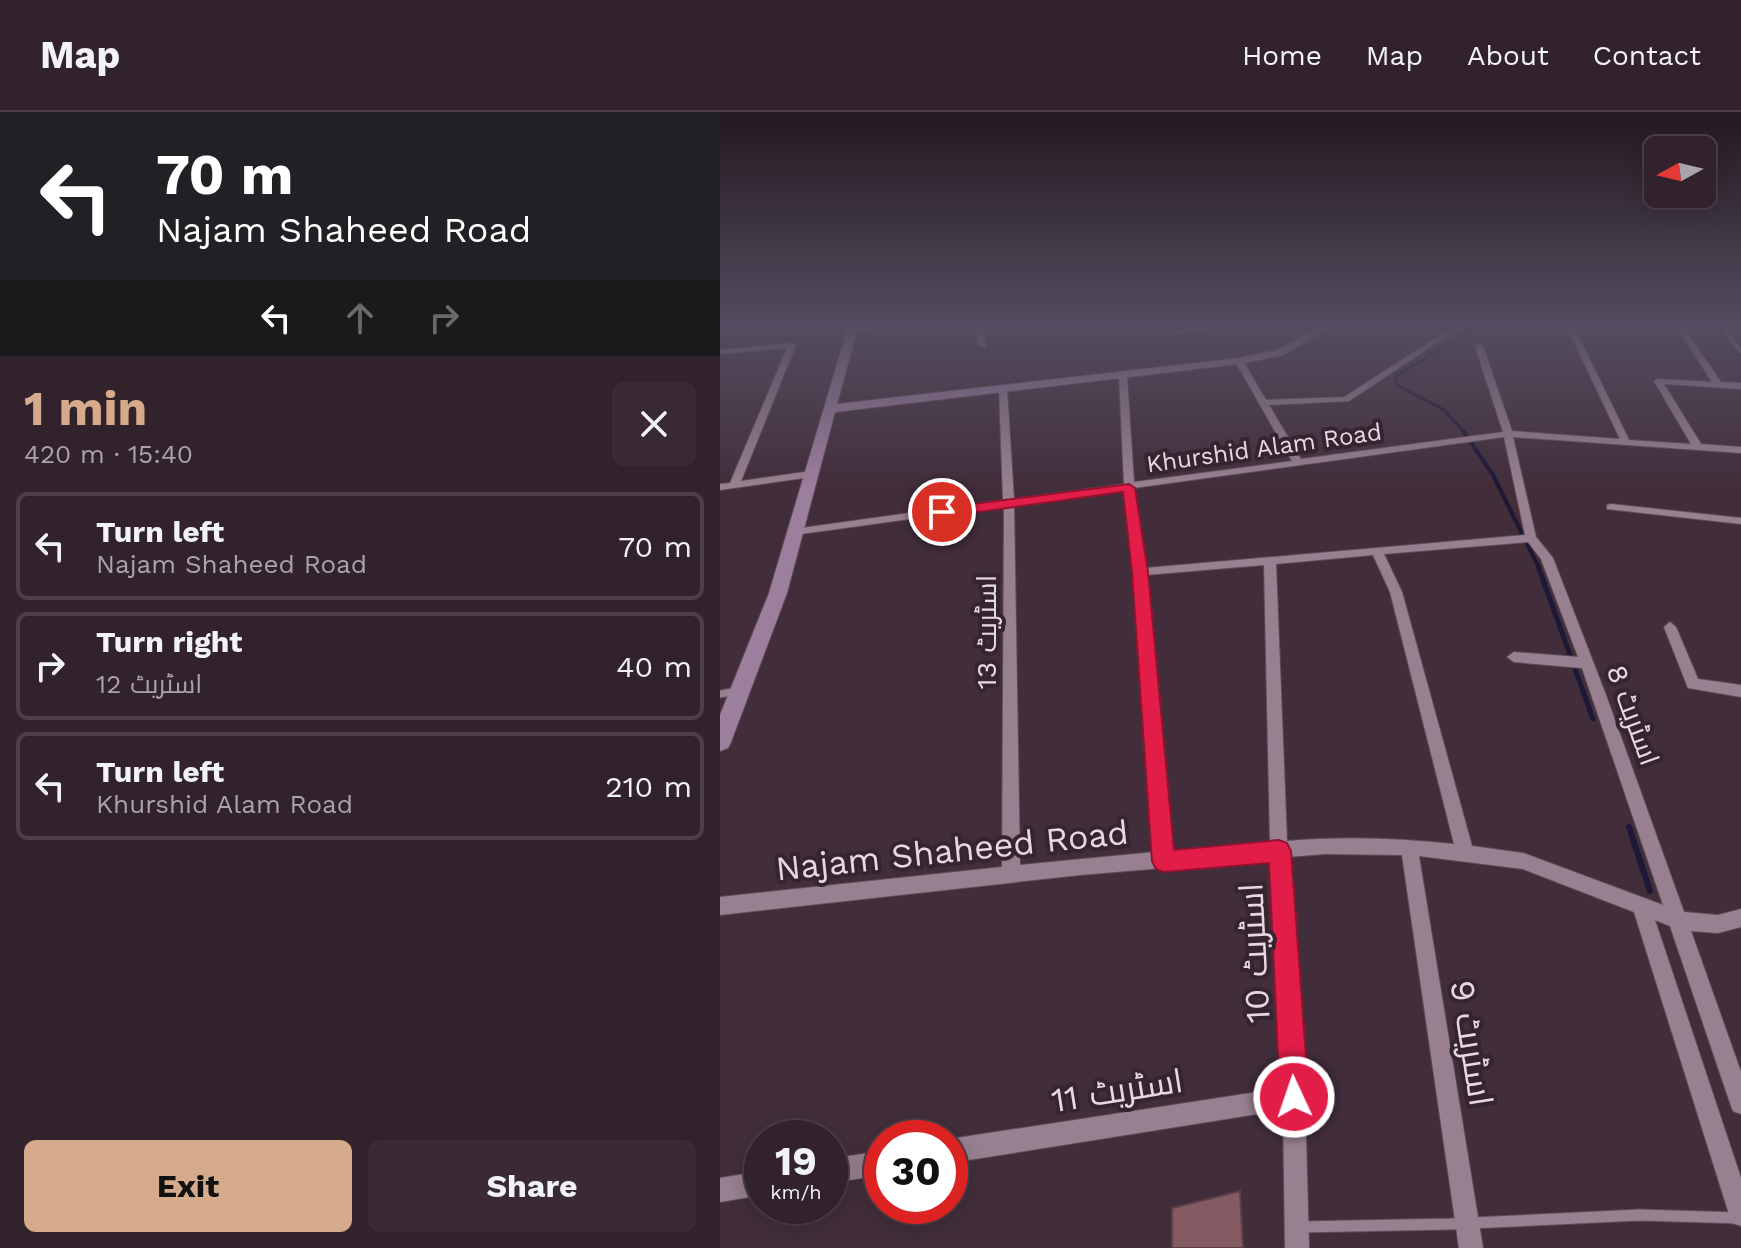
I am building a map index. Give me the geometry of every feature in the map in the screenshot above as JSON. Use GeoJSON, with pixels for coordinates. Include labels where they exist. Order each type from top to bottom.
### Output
{"type":"FeatureCollection","features":[{"type":"Feature","properties":{"kind":"street"},"geometry":{"type":"LineString","coordinates":[[734,485],[777,380]]}},
{"type":"Feature","properties":{"kind":"street"},"geometry":{"type":"LineString","coordinates":[[720,742],[778,593],[838,380]]}},
{"type":"Feature","properties":{"kind":"street"},"geometry":{"type":"LineString","coordinates":[[829,409],[1086,380]]}},
{"type":"Feature","properties":{"kind":"street"},"geometry":{"type":"LineString","coordinates":[[1123,380],[1129,488],[1140,572],[1164,861]]}},
{"type":"Feature","properties":{"kind":"street"},"geometry":{"type":"LineString","coordinates":[[1251,380],[1298,462]]}},
{"type":"Feature","properties":{"kind":"street"},"geometry":{"type":"LineString","coordinates":[[1266,403],[1346,399],[1375,380]]}},
{"type":"Feature","properties":{"kind":"street","name":"اسٹریٹ 8"},"geometry":{"type":"LineString","coordinates":[[1490,380],[1508,434],[1525,538],[1547,558],[1679,920],[1741,1103]]}},
{"type":"Feature","properties":{"kind":"street"},"geometry":{"type":"LineString","coordinates":[[1596,380],[1626,442]]}},
{"type":"Feature","properties":{"kind":"street"},"geometry":{"type":"LineString","coordinates":[[1715,380],[1718,384]]}},
{"type":"Feature","properties":{"kind":"street"},"geometry":{"type":"LineString","coordinates":[[1698,447],[1658,381],[1741,386]]}},
{"type":"Feature","properties":{"kind":"street","name":"اسٹریٹ 13"},"geometry":{"type":"LineString","coordinates":[[1003,389],[1009,505],[1011,876]]}},
{"type":"Feature","properties":{"kind":"street","name":"Khurshid Alam Road"},"geometry":{"type":"LineString","coordinates":[[794,532],[1009,505],[1508,434],[1741,450]]}},
{"type":"Feature","properties":{"kind":"street"},"geometry":{"type":"LineString","coordinates":[[720,487],[811,474]]}},
{"type":"Feature","properties":{"kind":"street"},"geometry":{"type":"LineString","coordinates":[[1611,507],[1741,521]]}},
{"type":"Feature","properties":{"kind":"street"},"geometry":{"type":"LineString","coordinates":[[1140,572],[1525,538]]}},
{"type":"Feature","properties":{"kind":"street"},"geometry":{"type":"LineString","coordinates":[[1376,550],[1396,592],[1409,635],[1465,854]]}},
{"type":"Feature","properties":{"kind":"street","name":"اسٹریٹ 10"},"geometry":{"type":"LineString","coordinates":[[1270,559],[1279,851],[1294,1097],[1297,1248]]}},
{"type":"Feature","properties":{"kind":"street"},"geometry":{"type":"LineString","coordinates":[[1670,627],[1693,684],[1741,691]]}},
{"type":"Feature","properties":{"kind":"street"},"geometry":{"type":"LineString","coordinates":[[1514,657],[1583,662]]}},
{"type":"Feature","properties":{"kind":"street","name":"Najam Shaheed Road"},"geometry":{"type":"LineString","coordinates":[[720,906],[1325,846],[1409,847],[1523,861],[1679,920],[1724,924],[1741,918]]}},
{"type":"Feature","properties":{"kind":"street","name":"اسٹریٹ 9"},"geometry":{"type":"LineString","coordinates":[[1409,847],[1471,1248]]}},
{"type":"Feature","properties":{"kind":"street"},"geometry":{"type":"LineString","coordinates":[[1641,905],[1741,1216]]}},
{"type":"Feature","properties":{"kind":"street","name":"اسٹریٹ 11"},"geometry":{"type":"LineString","coordinates":[[968,1148],[1294,1097]]}},
{"type":"Feature","properties":{"kind":"street"},"geometry":{"type":"LineString","coordinates":[[720,1190],[744,1186]]}},
{"type":"Feature","properties":{"kind":"lane"},"geometry":{"type":"LineString","coordinates":[[720,694],[740,690]]}},
{"type":"Feature","properties":{"kind":"lane"},"geometry":{"type":"LineString","coordinates":[[1297,1227],[1467,1223],[1634,1214],[1741,1216]]}},
{"type":"Feature","properties":{"kind":"building"},"geometry":{"type":"Polygon","coordinates":[[[1240,1191],[1243,1248],[1172,1248],[1172,1208],[1240,1191]]]}},
{"type":"Feature","properties":{"kind":"waterway"},"geometry":{"type":"LineString","coordinates":[[1396,380],[1397,385],[1444,410],[1465,433]]}},
{"type":"Feature","properties":{"kind":"waterway"},"geometry":{"type":"LineString","coordinates":[[1463,431],[1493,475],[1539,568]]}},
{"type":"Feature","properties":{"kind":"waterway"},"geometry":{"type":"LineString","coordinates":[[1538,566],[1593,719]]}},
{"type":"Feature","properties":{"kind":"waterway"},"geometry":{"type":"LineString","coordinates":[[1629,827],[1650,891]]}},
{"type":"Feature","properties":{"kind":"route"},"geometry":{"type":"LineString","coordinates":[[942,512],[1129,488],[1140,572],[1164,861],[1279,851],[1294,1097]]}}]}
